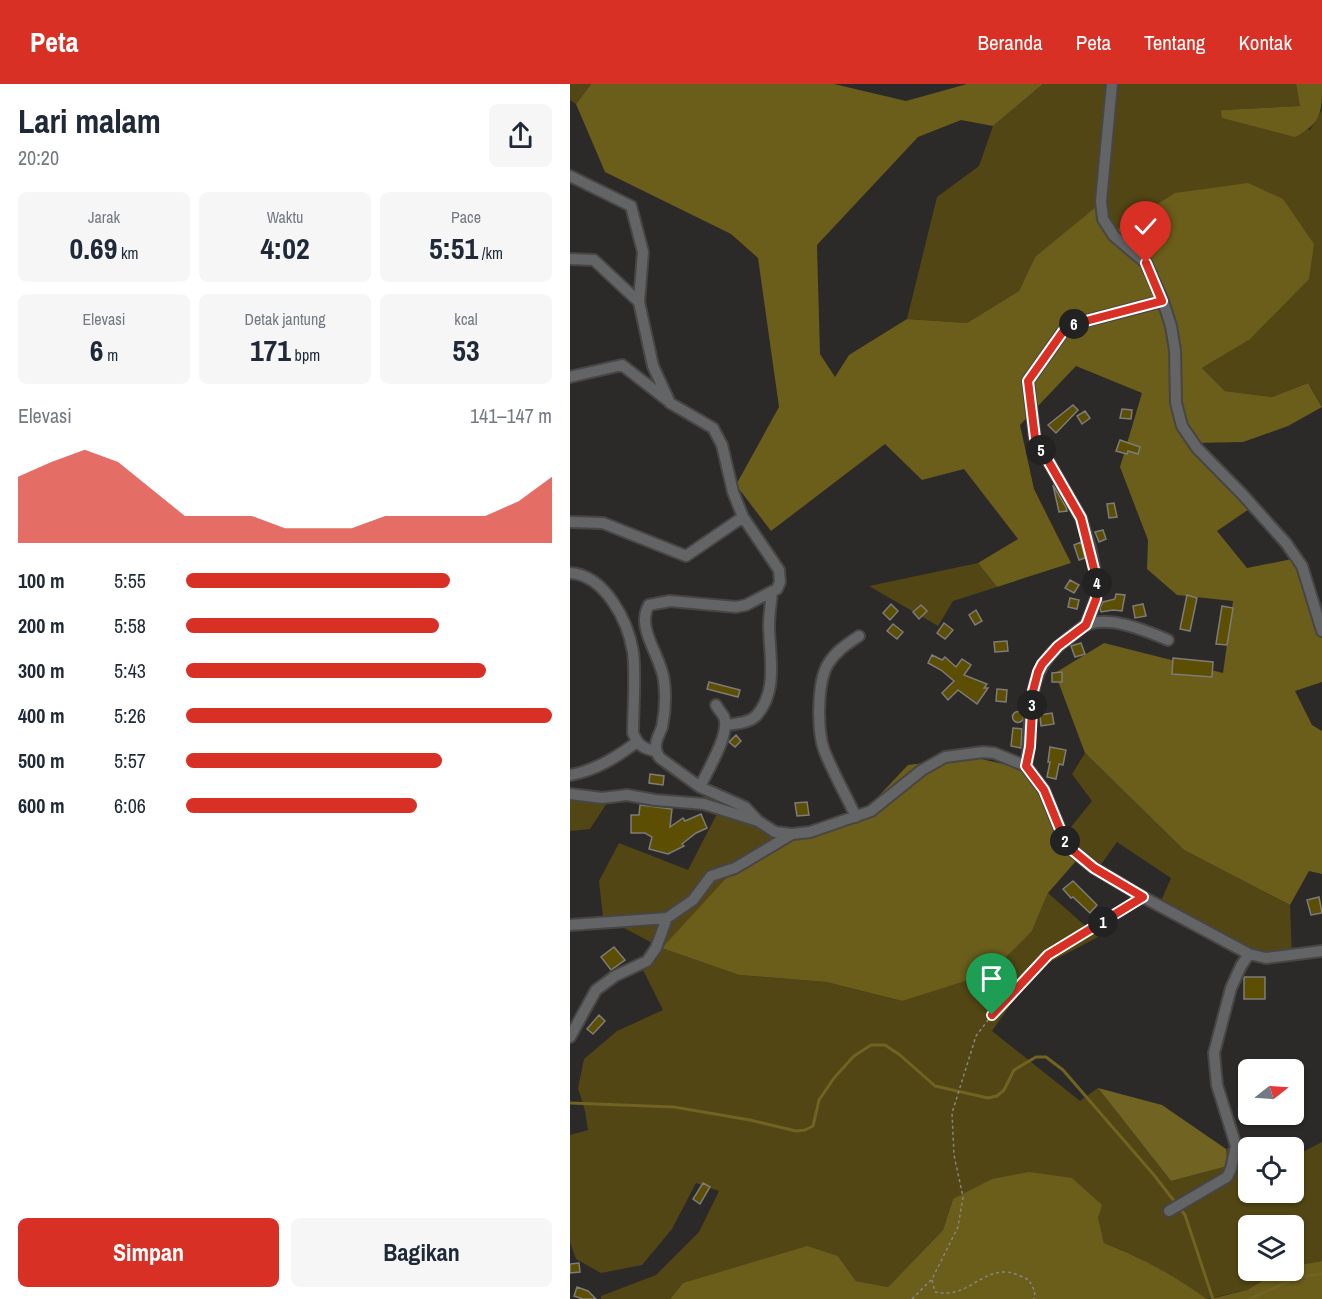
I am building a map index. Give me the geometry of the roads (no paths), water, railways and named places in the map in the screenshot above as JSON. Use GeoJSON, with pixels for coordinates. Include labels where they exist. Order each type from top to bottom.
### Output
{"type":"FeatureCollection","features":[{"type":"Feature","properties":{"kind":"street"},"geometry":{"type":"LineString","coordinates":[[1112,84],[1101,201],[1103,219],[1114,236],[1146,263],[1162,301],[1171,326],[1175,350],[1176,403],[1182,426],[1197,448],[1286,543],[1302,566],[1322,631]]}},
{"type":"Feature","properties":{"kind":"street"},"geometry":{"type":"LineString","coordinates":[[570,176],[631,206],[643,252],[639,302],[652,366],[670,403]]}},
{"type":"Feature","properties":{"kind":"street"},"geometry":{"type":"LineString","coordinates":[[570,259],[594,260],[639,302]]}},
{"type":"Feature","properties":{"kind":"street"},"geometry":{"type":"LineString","coordinates":[[1086,625],[1096,599],[1097,581],[1090,548],[1081,518],[1035,438],[1028,381],[1067,326],[1162,301]]}},
{"type":"Feature","properties":{"kind":"street"},"geometry":{"type":"LineString","coordinates":[[570,377],[622,365],[670,403],[713,428],[722,445],[733,492],[743,517],[778,570],[780,582],[777,589],[746,605],[736,607],[670,601],[649,605],[645,619],[646,632],[664,679],[665,704],[656,751],[660,758],[700,787],[745,807],[758,821]]}},
{"type":"Feature","properties":{"kind":"street"},"geometry":{"type":"LineString","coordinates":[[570,522],[603,523],[686,556],[743,517]]}},
{"type":"Feature","properties":{"kind":"street"},"geometry":{"type":"LineString","coordinates":[[570,573],[591,578],[605,590],[615,607],[626,630],[633,653],[633,733],[637,742],[645,749],[656,751]]}},
{"type":"Feature","properties":{"kind":"street"},"geometry":{"type":"LineString","coordinates":[[726,725],[745,722],[756,717],[768,697],[771,681],[769,625],[771,592]]}},
{"type":"Feature","properties":{"kind":"street"},"geometry":{"type":"LineString","coordinates":[[1026,766],[1030,747],[1033,691],[1038,672],[1058,646],[1086,625],[1105,622],[1137,627],[1168,640]]}},
{"type":"Feature","properties":{"kind":"street"},"geometry":{"type":"LineString","coordinates":[[856,816],[824,748],[820,726],[822,680],[827,665],[840,648],[858,636]]}},
{"type":"Feature","properties":{"kind":"street"},"geometry":{"type":"LineString","coordinates":[[700,787],[719,747],[726,725],[716,705]]}},
{"type":"Feature","properties":{"kind":"street"},"geometry":{"type":"LineString","coordinates":[[570,775],[582,773],[620,756],[637,742]]}},
{"type":"Feature","properties":{"kind":"street"},"geometry":{"type":"LineString","coordinates":[[570,794],[602,798],[627,795],[704,804],[758,821],[776,832],[792,834],[810,832],[871,811],[922,770],[945,757],[983,752],[994,753],[1026,766],[1044,790],[1064,839],[1071,849],[1094,868],[1249,954],[1266,958],[1322,951]]}},
{"type":"Feature","properties":{"kind":"street"},"geometry":{"type":"LineString","coordinates":[[570,925],[667,918],[693,900],[711,876],[735,868],[792,834]]}},
{"type":"Feature","properties":{"kind":"street"},"geometry":{"type":"LineString","coordinates":[[570,1036],[596,990],[615,976],[647,961],[656,948],[667,918]]}},
{"type":"Feature","properties":{"kind":"street"},"geometry":{"type":"LineString","coordinates":[[1169,1210],[1227,1177],[1231,1169],[1236,1146],[1217,1085],[1214,1053],[1231,988],[1240,966],[1249,954]]}},
{"type":"Feature","properties":{"kind":"waterway"},"geometry":{"type":"LineString","coordinates":[[570,1103],[674,1107],[750,1120],[796,1131],[813,1126],[819,1100],[834,1078],[854,1056],[871,1045],[885,1045],[935,1086],[988,1098],[997,1096],[1004,1090],[1014,1070],[1036,1057],[1046,1057],[1063,1070],[1154,1175],[1185,1215],[1213,1299]]}},
{"type":"Feature","properties":{"kind":"waterway"},"geometry":{"type":"LineString","coordinates":[[1249,1299],[1299,1277],[1322,1274]]}}]}
